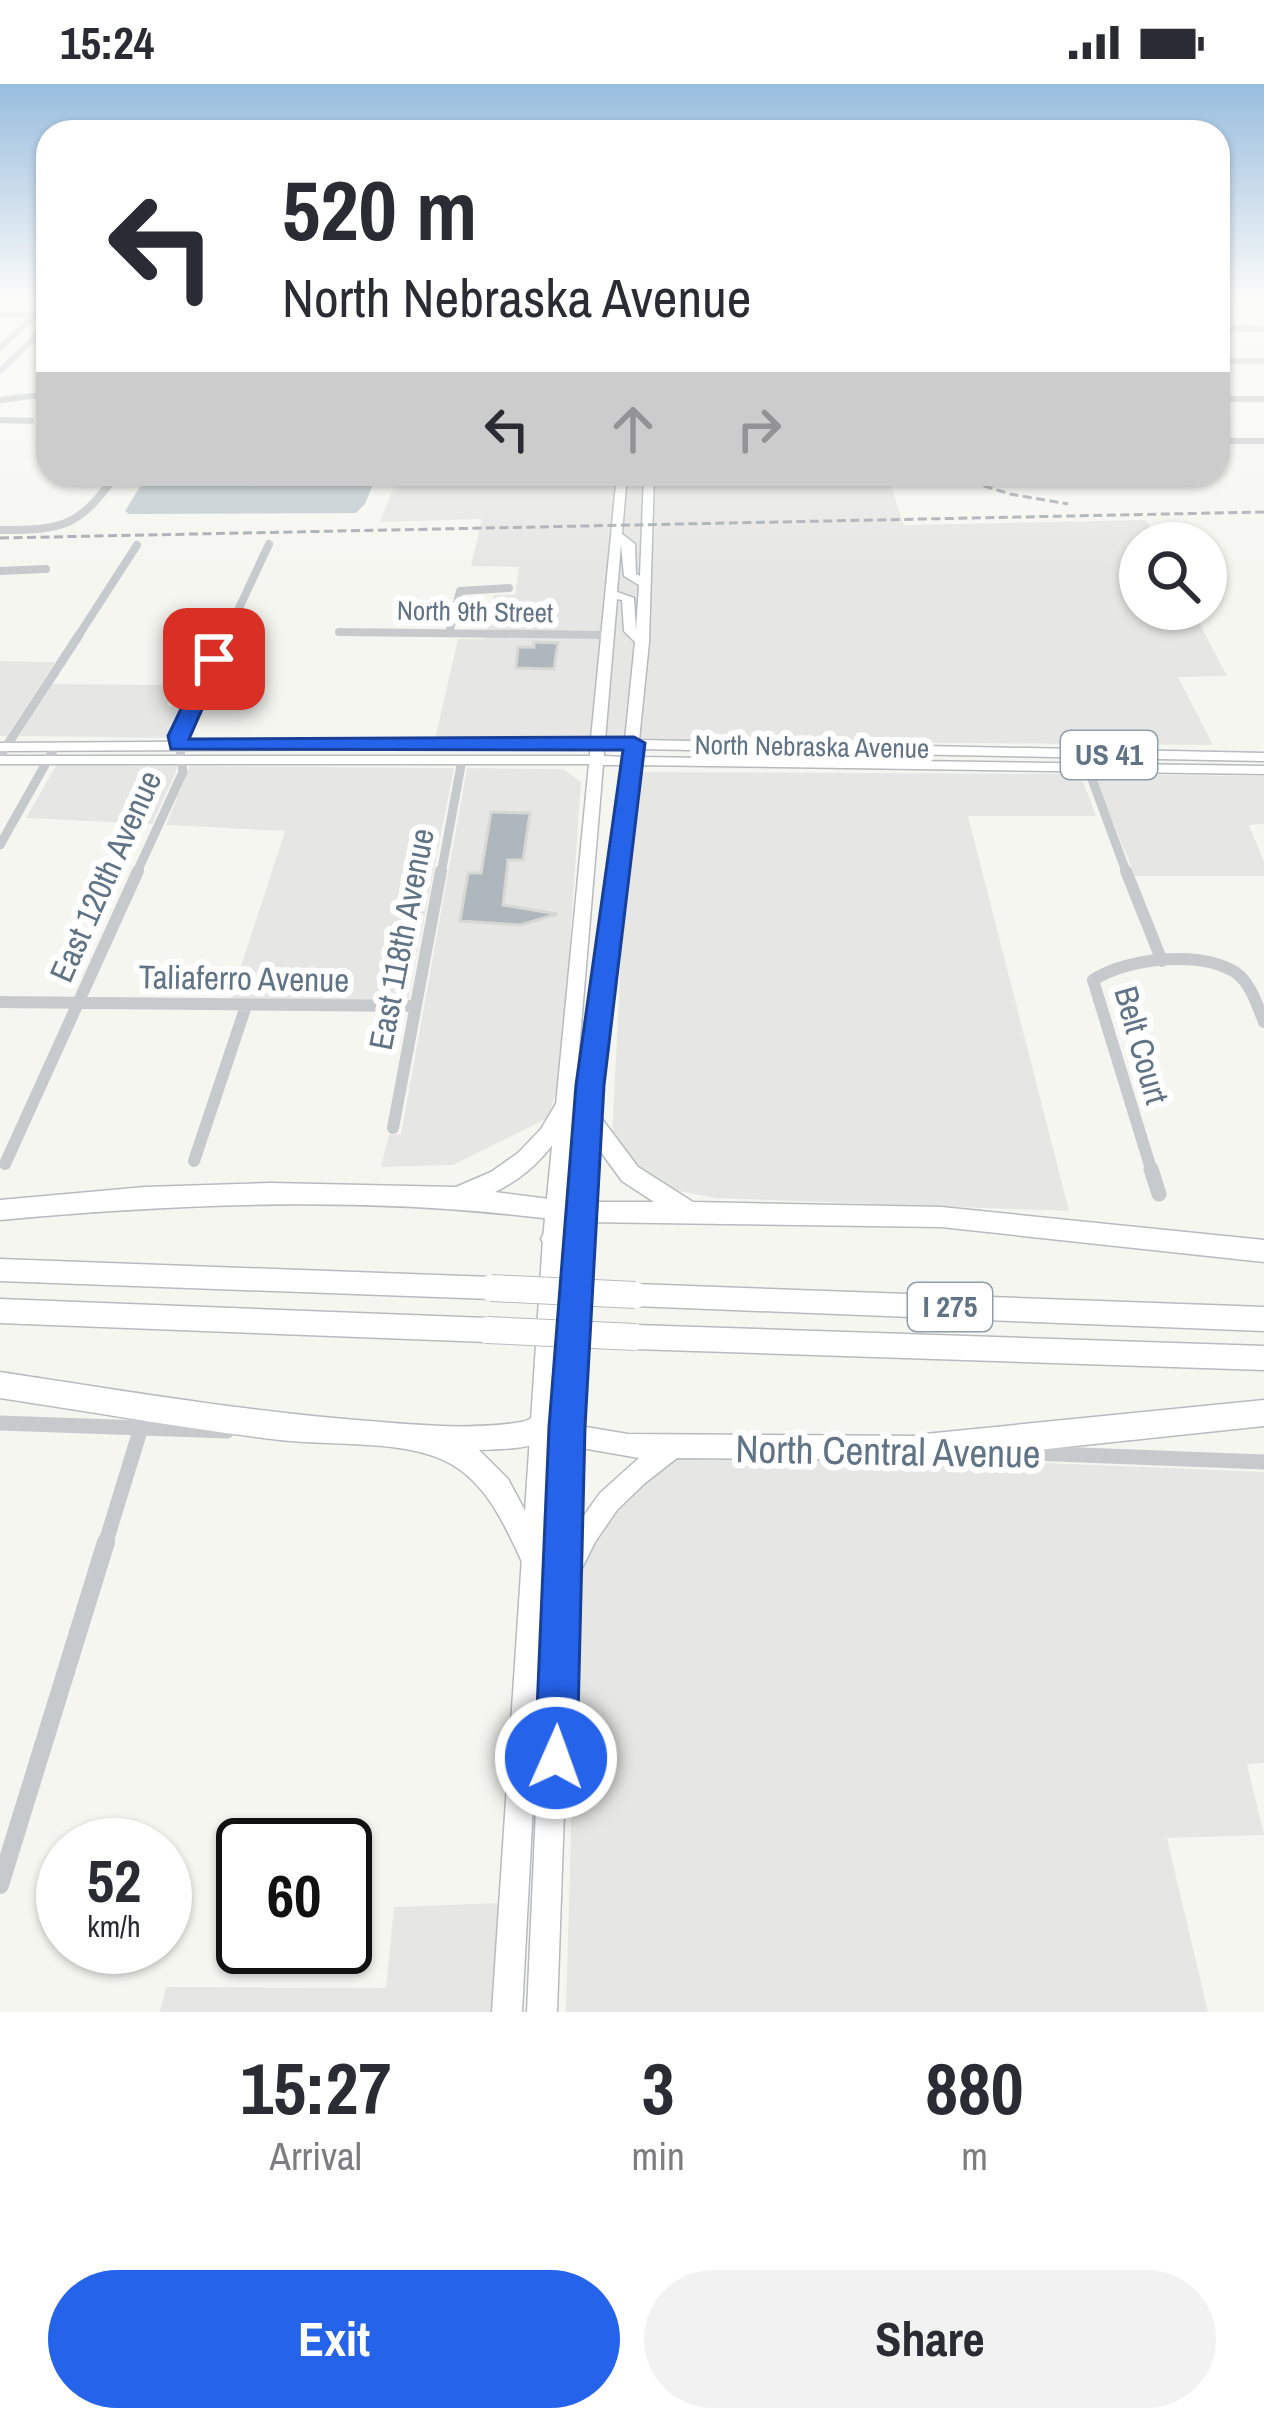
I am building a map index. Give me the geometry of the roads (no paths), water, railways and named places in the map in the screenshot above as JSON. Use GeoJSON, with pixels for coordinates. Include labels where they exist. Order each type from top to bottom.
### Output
{"type":"FeatureCollection","features":[{"type":"Feature","properties":{"kind":"highway"},"geometry":{"type":"LineString","coordinates":[[454,1197],[494,1183],[525,1165],[578,1110],[630,1174],[688,1212]]}},
{"type":"Feature","properties":{"kind":"highway"},"geometry":{"type":"LineString","coordinates":[[0,1210],[177,1195],[454,1197],[569,1213],[941,1217],[1264,1251]]}},
{"type":"Feature","properties":{"kind":"highway"},"geometry":{"type":"LineString","coordinates":[[553,1239],[569,1213]]}},
{"type":"Feature","properties":{"kind":"highway"},"geometry":{"type":"LineString","coordinates":[[569,1213],[579,1244]]}},
{"type":"Feature","properties":{"kind":"highway","name":"I 275"},"geometry":{"type":"LineString","coordinates":[[0,1270],[1264,1319]]}},
{"type":"Feature","properties":{"kind":"highway","name":"I 275"},"geometry":{"type":"LineString","coordinates":[[0,1311],[1264,1358]]}},
{"type":"Feature","properties":{"kind":"highway"},"geometry":{"type":"LineString","coordinates":[[0,1384],[313,1430],[426,1439],[512,1437],[557,1409]]}},
{"type":"Feature","properties":{"kind":"highway"},"geometry":{"type":"LineString","coordinates":[[925,1448],[1264,1413]]}},
{"type":"Feature","properties":{"kind":"highway"},"geometry":{"type":"LineString","coordinates":[[426,1439],[482,1467],[507,1498],[534,1556]]}},
{"type":"Feature","properties":{"kind":"main road"},"geometry":{"type":"LineString","coordinates":[[569,1213],[593,789],[621,486]]}},
{"type":"Feature","properties":{"kind":"main road"},"geometry":{"type":"LineString","coordinates":[[578,1110],[633,752],[649,486]]}},
{"type":"Feature","properties":{"kind":"main road"},"geometry":{"type":"LineString","coordinates":[[616,536],[629,544],[630,576],[646,584]]}},
{"type":"Feature","properties":{"kind":"main road"},"geometry":{"type":"LineString","coordinates":[[613,594],[628,598],[630,631],[643,642]]}},
{"type":"Feature","properties":{"kind":"main road"},"geometry":{"type":"LineString","coordinates":[[556,742],[579,735],[601,719]]}},
{"type":"Feature","properties":{"kind":"main road","name":"North Nebraska Avenue"},"geometry":{"type":"LineString","coordinates":[[51,754],[179,745],[556,742],[598,752]]}},
{"type":"Feature","properties":{"kind":"main road"},"geometry":{"type":"LineString","coordinates":[[839,765],[852,759],[931,750]]}},
{"type":"Feature","properties":{"kind":"main road","name":"North Nebraska Avenue"},"geometry":{"type":"LineString","coordinates":[[2,752],[184,762],[550,760],[598,752],[931,750],[1264,770]]}},
{"type":"Feature","properties":{"kind":"main road","name":"North Nebraska Avenue"},"geometry":{"type":"LineString","coordinates":[[633,752],[839,765],[1264,757]]}},
{"type":"Feature","properties":{"kind":"main road"},"geometry":{"type":"LineString","coordinates":[[550,760],[576,770],[593,789]]}},
{"type":"Feature","properties":{"kind":"main road"},"geometry":{"type":"LineString","coordinates":[[542,2012],[563,1581],[553,1239]]}},
{"type":"Feature","properties":{"kind":"main road"},"geometry":{"type":"LineString","coordinates":[[507,2012],[534,1556],[579,1244]]}},
{"type":"Feature","properties":{"kind":"main road","name":"North Central Avenue"},"geometry":{"type":"LineString","coordinates":[[557,1409],[600,1444],[925,1448]]}},
{"type":"Feature","properties":{"kind":"main road"},"geometry":{"type":"LineString","coordinates":[[563,1581],[589,1523],[608,1498],[672,1447]]}},
{"type":"Feature","properties":{"kind":"street"},"geometry":{"type":"LineString","coordinates":[[0,400],[36,396]]}},
{"type":"Feature","properties":{"kind":"street"},"geometry":{"type":"LineString","coordinates":[[1230,399],[1264,399]]}},
{"type":"Feature","properties":{"kind":"street"},"geometry":{"type":"LineString","coordinates":[[0,420],[31,421]]}},
{"type":"Feature","properties":{"kind":"street"},"geometry":{"type":"LineString","coordinates":[[1230,441],[1264,441]]}},
{"type":"Feature","properties":{"kind":"street"},"geometry":{"type":"LineString","coordinates":[[0,530],[58,528],[83,521],[108,486]]}},
{"type":"Feature","properties":{"kind":"street","name":"East 120th Avenue"},"geometry":{"type":"LineString","coordinates":[[5,1164],[183,772],[178,736],[269,544]]}},
{"type":"Feature","properties":{"kind":"street"},"geometry":{"type":"LineString","coordinates":[[2,752],[136,545]]}},
{"type":"Feature","properties":{"kind":"street"},"geometry":{"type":"LineString","coordinates":[[0,571],[46,569]]}},
{"type":"Feature","properties":{"kind":"street"},"geometry":{"type":"LineString","coordinates":[[449,633],[460,592],[508,588]]}},
{"type":"Feature","properties":{"kind":"street","name":"North 9th Street"},"geometry":{"type":"LineString","coordinates":[[339,632],[610,635]]}},
{"type":"Feature","properties":{"kind":"street"},"geometry":{"type":"LineString","coordinates":[[0,845],[51,754]]}},
{"type":"Feature","properties":{"kind":"street","name":"East 118th Avenue"},"geometry":{"type":"LineString","coordinates":[[393,1128],[462,760]]}},
{"type":"Feature","properties":{"kind":"street"},"geometry":{"type":"LineString","coordinates":[[1083,761],[1162,961],[1231,969],[1246,982],[1264,1022]]}},
{"type":"Feature","properties":{"kind":"street","name":"Belt Court"},"geometry":{"type":"LineString","coordinates":[[1159,1194],[1093,980],[1103,970],[1120,965],[1162,961]]}},
{"type":"Feature","properties":{"kind":"street","name":"Taliaferro Avenue"},"geometry":{"type":"LineString","coordinates":[[0,1002],[416,1006]]}},
{"type":"Feature","properties":{"kind":"street"},"geometry":{"type":"LineString","coordinates":[[194,1161],[246,1006]]}},
{"type":"Feature","properties":{"kind":"street"},"geometry":{"type":"LineString","coordinates":[[0,1423],[140,1431],[313,1430]]}},
{"type":"Feature","properties":{"kind":"street"},"geometry":{"type":"LineString","coordinates":[[0,1886],[140,1431]]}},
{"type":"Feature","properties":{"kind":"street","name":"North Central Avenue"},"geometry":{"type":"LineString","coordinates":[[925,1448],[1264,1462]]}},
{"type":"Feature","properties":{"kind":"railway"},"geometry":{"type":"LineString","coordinates":[[984,486],[1068,504]]}},
{"type":"Feature","properties":{"kind":"railway"},"geometry":{"type":"LineString","coordinates":[[0,538],[1264,512]]}}]}
